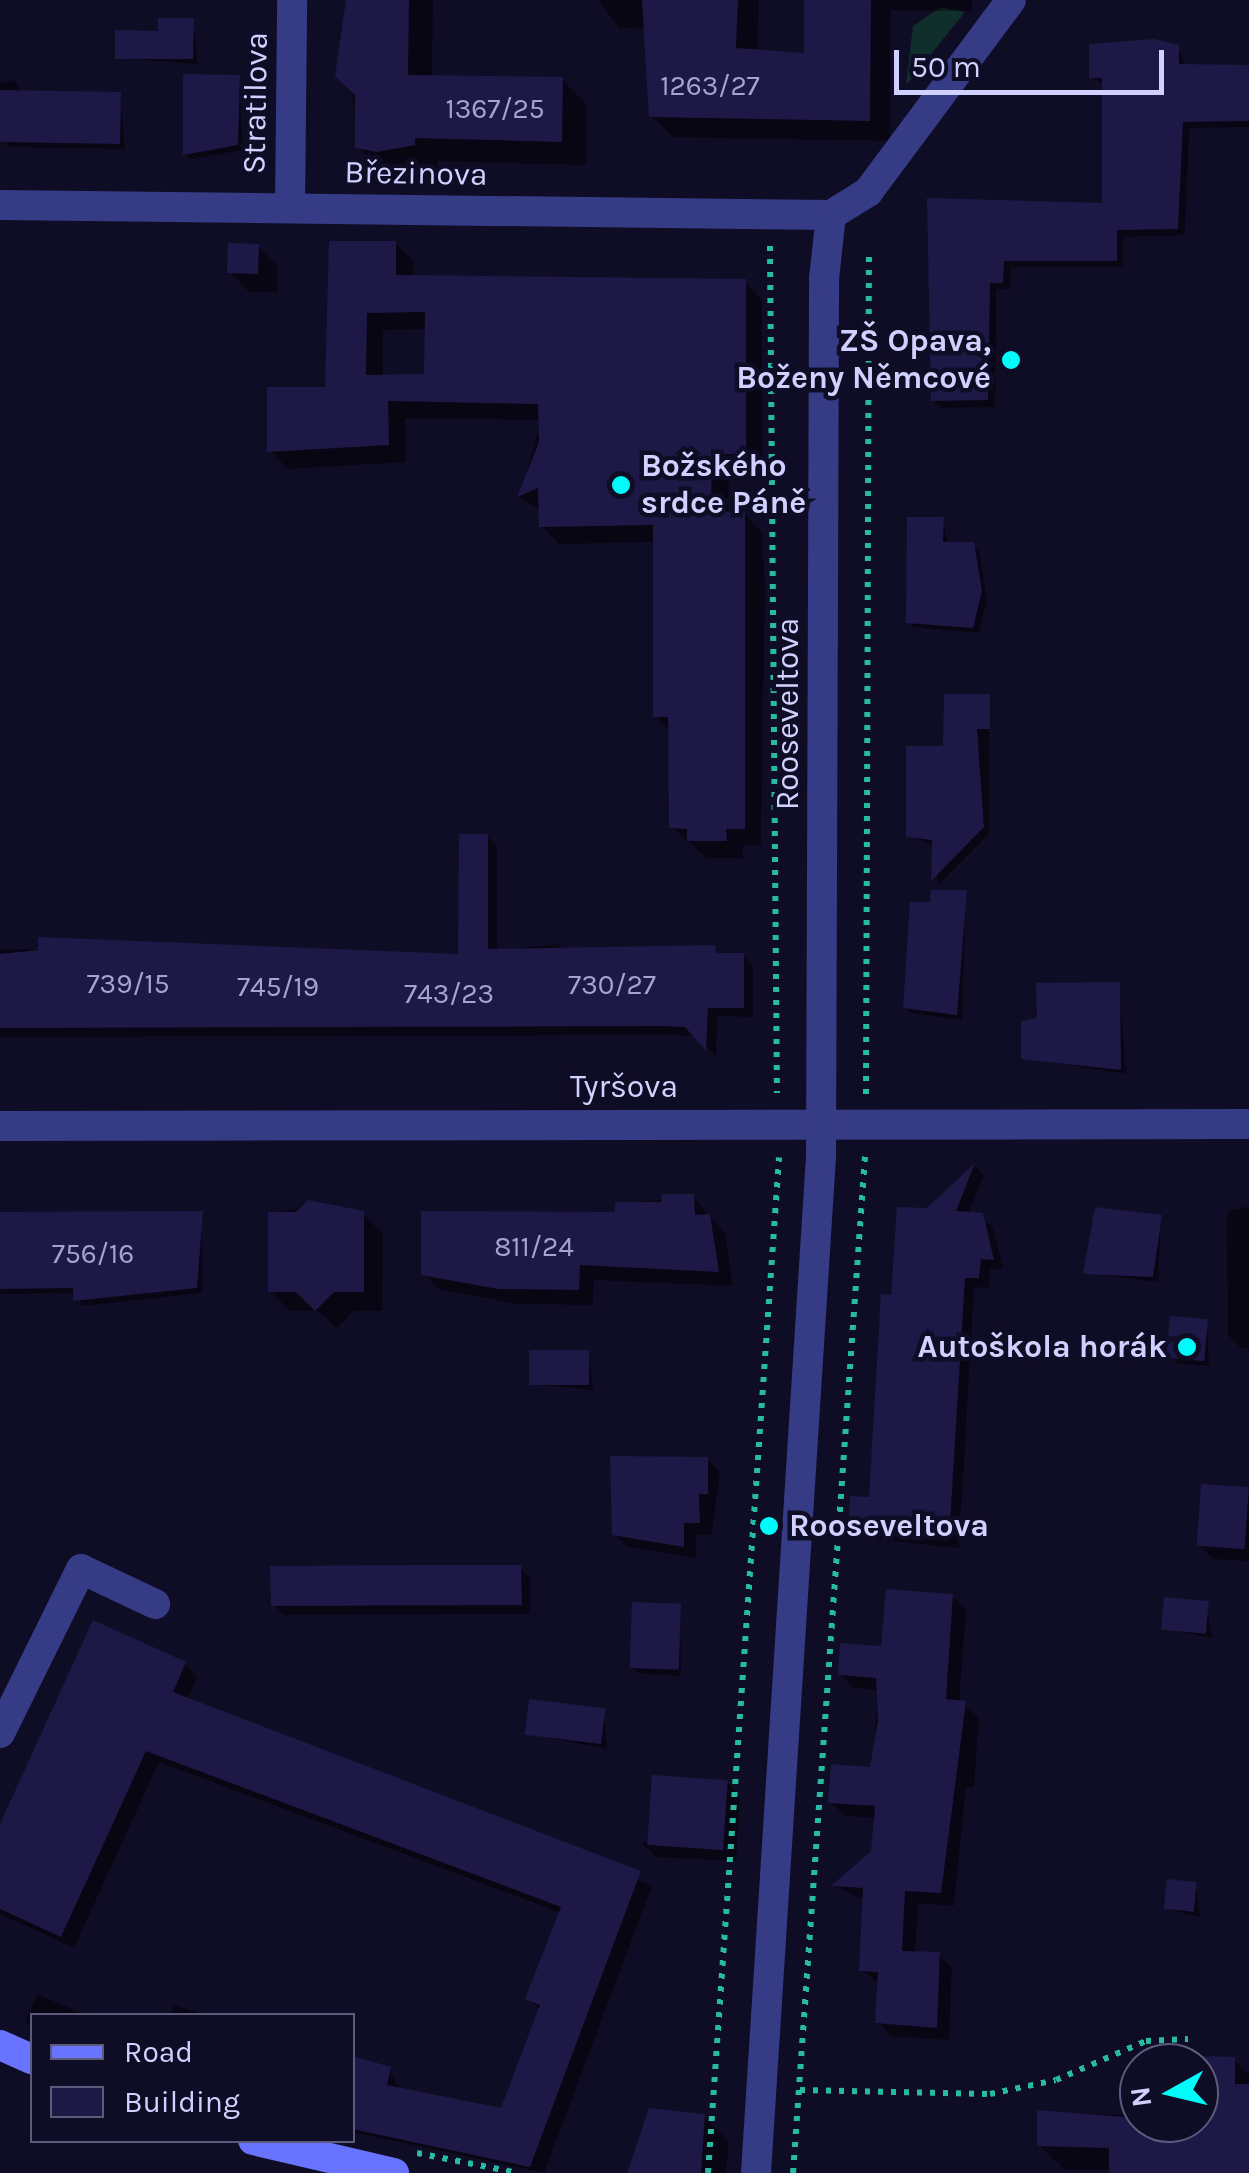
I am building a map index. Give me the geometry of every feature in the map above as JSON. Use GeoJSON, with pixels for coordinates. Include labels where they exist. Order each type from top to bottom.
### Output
{"type":"FeatureCollection","features":[{"type":"Feature","properties":{"kind":"main road"},"geometry":{"type":"LineString","coordinates":[[0,2044],[30,2058]]}},
{"type":"Feature","properties":{"kind":"main road"},"geometry":{"type":"LineString","coordinates":[[273,2143],[401,2162]]}},
{"type":"Feature","properties":{"kind":"street","name":"Stratilova"},"geometry":{"type":"LineString","coordinates":[[290,208],[292,0]]}},
{"type":"Feature","properties":{"kind":"street"},"geometry":{"type":"LineString","coordinates":[[832,214],[868,192],[1011,0]]}},
{"type":"Feature","properties":{"kind":"street","name":"Březinova"},"geometry":{"type":"LineString","coordinates":[[0,204],[832,214]]}},
{"type":"Feature","properties":{"kind":"street","name":"Rooseveltova"},"geometry":{"type":"LineString","coordinates":[[756,2173],[821,1127],[824,280],[832,214]]}},
{"type":"Feature","properties":{"kind":"street","name":"Tyršova"},"geometry":{"type":"LineString","coordinates":[[0,1126],[1249,1124]]}},
{"type":"Feature","properties":{"kind":"street"},"geometry":{"type":"LineString","coordinates":[[0,1732],[80,1569],[154,1604]]}},
{"type":"Feature","properties":{"kind":"path"},"geometry":{"type":"LineString","coordinates":[[770,214],[777,1099]]}},
{"type":"Feature","properties":{"kind":"path"},"geometry":{"type":"LineString","coordinates":[[793,2173],[866,1127],[869,251]]}},
{"type":"Feature","properties":{"kind":"path"},"geometry":{"type":"LineString","coordinates":[[708,2173],[779,1151]]}},
{"type":"Feature","properties":{"kind":"path"},"geometry":{"type":"LineString","coordinates":[[800,2090],[990,2094],[1082,2072],[1135,2044],[1188,2039]]}},
{"type":"Feature","properties":{"kind":"path"},"geometry":{"type":"LineString","coordinates":[[401,2162],[518,2173]]}},
{"type":"Feature","properties":{"kind":"green space"},"geometry":{"type":"Polygon","coordinates":[[[941,7],[965,12],[906,85],[913,26],[941,7]]]}},
{"type":"Feature","properties":{"kind":"building"},"geometry":{"type":"Polygon","coordinates":[[[346,0],[409,0],[408,75],[563,77],[562,142],[415,138],[415,145],[377,152],[355,148],[355,95],[335,76],[346,0]]]}},
{"type":"Feature","properties":{"kind":"building"},"geometry":{"type":"Polygon","coordinates":[[[642,0],[738,0],[736,48],[804,53],[804,0],[871,0],[870,121],[649,117],[642,0]]]}},
{"type":"Feature","properties":{"kind":"building"},"geometry":{"type":"Polygon","coordinates":[[[158,18],[194,18],[193,59],[115,59],[115,30],[158,31],[158,18]]]}},
{"type":"Feature","properties":{"kind":"building"},"geometry":{"type":"Polygon","coordinates":[[[1154,39],[1179,45],[1179,64],[1249,65],[1249,121],[1183,122],[1178,229],[1117,230],[1117,261],[1004,261],[1003,283],[990,283],[988,400],[931,401],[927,198],[1102,203],[1102,78],[1089,78],[1089,44],[1154,39]]]}},
{"type":"Feature","properties":{"kind":"building"},"geometry":{"type":"Polygon","coordinates":[[[183,74],[240,75],[238,145],[183,155],[183,74]]]}},
{"type":"Feature","properties":{"kind":"building"},"geometry":{"type":"Polygon","coordinates":[[[0,90],[121,92],[120,144],[0,142],[0,90]]]}},
{"type":"Feature","properties":{"kind":"building"},"geometry":{"type":"Polygon","coordinates":[[[329,241],[396,241],[396,275],[746,279],[746,454],[712,454],[711,512],[745,512],[745,829],[726,829],[727,841],[687,841],[687,829],[669,828],[668,717],[653,717],[653,525],[539,527],[538,488],[517,497],[539,442],[538,404],[388,401],[389,445],[267,452],[267,387],[325,387],[329,241]],[[425,312],[367,313],[366,375],[424,374],[425,312]]]}},
{"type":"Feature","properties":{"kind":"building"},"geometry":{"type":"Polygon","coordinates":[[[228,243],[259,244],[258,274],[227,273],[228,243]]]}},
{"type":"Feature","properties":{"kind":"building"},"geometry":{"type":"Polygon","coordinates":[[[907,517],[944,517],[943,542],[974,542],[982,591],[973,628],[906,623],[907,517]]]}},
{"type":"Feature","properties":{"kind":"building"},"geometry":{"type":"Polygon","coordinates":[[[944,694],[990,694],[990,729],[977,729],[984,827],[931,881],[932,840],[906,837],[906,746],[943,746],[944,694]]]}},
{"type":"Feature","properties":{"kind":"building"},"geometry":{"type":"Polygon","coordinates":[[[459,834],[488,834],[488,949],[715,945],[716,953],[744,953],[744,1008],[708,1008],[706,1051],[685,1027],[661,1026],[0,1028],[0,954],[38,950],[38,937],[458,954],[459,834]]]}},
{"type":"Feature","properties":{"kind":"building"},"geometry":{"type":"Polygon","coordinates":[[[931,890],[967,890],[957,1015],[903,1008],[910,902],[930,902],[931,890]]]}},
{"type":"Feature","properties":{"kind":"building"},"geometry":{"type":"Polygon","coordinates":[[[1120,982],[1121,1070],[1021,1059],[1021,1021],[1037,1018],[1036,983],[1120,982]]]}},
{"type":"Feature","properties":{"kind":"building"},"geometry":{"type":"Polygon","coordinates":[[[975,1163],[956,1211],[983,1213],[994,1260],[981,1259],[979,1278],[965,1278],[949,1539],[848,1529],[850,1496],[869,1497],[881,1294],[891,1295],[897,1207],[927,1208],[975,1163]]]}},
{"type":"Feature","properties":{"kind":"building"},"geometry":{"type":"Polygon","coordinates":[[[662,1194],[694,1194],[695,1215],[710,1214],[719,1272],[580,1265],[579,1290],[498,1289],[421,1275],[421,1211],[615,1212],[615,1202],[661,1202],[662,1194]]]}},
{"type":"Feature","properties":{"kind":"building"},"geometry":{"type":"Polygon","coordinates":[[[308,1200],[364,1211],[364,1292],[334,1292],[315,1311],[296,1292],[268,1292],[268,1212],[296,1212],[308,1200]]]}},
{"type":"Feature","properties":{"kind":"building"},"geometry":{"type":"Polygon","coordinates":[[[1095,1207],[1162,1215],[1153,1277],[1083,1274],[1095,1207]]]}},
{"type":"Feature","properties":{"kind":"building"},"geometry":{"type":"Polygon","coordinates":[[[203,1211],[197,1288],[73,1301],[73,1288],[0,1289],[0,1212],[203,1211]]]}},
{"type":"Feature","properties":{"kind":"building","name":"Autoškola horák"},"geometry":{"type":"Polygon","coordinates":[[[1170,1316],[1208,1319],[1204,1361],[1166,1358],[1170,1316]]]}},
{"type":"Feature","properties":{"kind":"building"},"geometry":{"type":"Polygon","coordinates":[[[529,1350],[589,1350],[589,1385],[529,1385],[529,1350]]]}},
{"type":"Feature","properties":{"kind":"building"},"geometry":{"type":"Polygon","coordinates":[[[610,1456],[708,1457],[708,1494],[699,1494],[700,1523],[684,1523],[684,1547],[612,1535],[610,1456]]]}},
{"type":"Feature","properties":{"kind":"building"},"geometry":{"type":"Polygon","coordinates":[[[1201,1484],[1249,1487],[1245,1549],[1197,1546],[1201,1484]]]}},
{"type":"Feature","properties":{"kind":"building"},"geometry":{"type":"Polygon","coordinates":[[[521,1565],[522,1605],[271,1606],[270,1566],[521,1565]]]}},
{"type":"Feature","properties":{"kind":"building"},"geometry":{"type":"Polygon","coordinates":[[[886,1589],[953,1594],[946,1699],[966,1701],[941,1893],[905,1891],[902,1951],[940,1952],[937,2028],[875,2023],[878,1972],[859,1971],[863,1888],[831,1886],[871,1851],[875,1806],[828,1803],[831,1764],[870,1767],[878,1721],[876,1678],[838,1675],[840,1643],[881,1646],[886,1589]]]}},
{"type":"Feature","properties":{"kind":"building"},"geometry":{"type":"Polygon","coordinates":[[[1164,1597],[1209,1601],[1206,1634],[1161,1630],[1164,1597]]]}},
{"type":"Feature","properties":{"kind":"building"},"geometry":{"type":"Polygon","coordinates":[[[632,1602],[681,1604],[679,1670],[630,1668],[632,1602]]]}},
{"type":"Feature","properties":{"kind":"building"},"geometry":{"type":"Polygon","coordinates":[[[93,1620],[186,1662],[173,1692],[641,1871],[530,2167],[355,2130],[355,2057],[391,2067],[387,2085],[501,2108],[540,2005],[525,1999],[561,1907],[146,1751],[61,1937],[0,1909],[0,1824],[93,1620]]]}},
{"type":"Feature","properties":{"kind":"building"},"geometry":{"type":"Polygon","coordinates":[[[529,1699],[605,1708],[601,1744],[525,1735],[529,1699]]]}},
{"type":"Feature","properties":{"kind":"building"},"geometry":{"type":"Polygon","coordinates":[[[652,1775],[728,1780],[723,1850],[647,1845],[652,1775]]]}},
{"type":"Feature","properties":{"kind":"building"},"geometry":{"type":"Polygon","coordinates":[[[1167,1879],[1197,1882],[1194,1912],[1164,1909],[1167,1879]]]}},
{"type":"Feature","properties":{"kind":"building"},"geometry":{"type":"Polygon","coordinates":[[[1219,2057],[1235,2057],[1235,2084],[1249,2084],[1249,2173],[1109,2173],[1109,2148],[1037,2146],[1037,2110],[1119,2117],[1119,2143],[1219,2143],[1219,2057]]]}},
{"type":"Feature","properties":{"kind":"building"},"geometry":{"type":"Polygon","coordinates":[[[649,2108],[705,2114],[701,2173],[627,2173],[649,2108]]]}},
{"type":"Feature","properties":{"kind":"place","name":"ZŠ Opava, Boženy Němcové"},"geometry":{"type":"Point","coordinates":[1011,360]}},
{"type":"Feature","properties":{"kind":"place","name":"Božského srdce Páně"},"geometry":{"type":"Point","coordinates":[621,485]}},
{"type":"Feature","properties":{"kind":"place","name":"Autoškola horák"},"geometry":{"type":"Point","coordinates":[1187,1347]}},
{"type":"Feature","properties":{"kind":"place","name":"Rooseveltova"},"geometry":{"type":"Point","coordinates":[769,1526]}}]}
